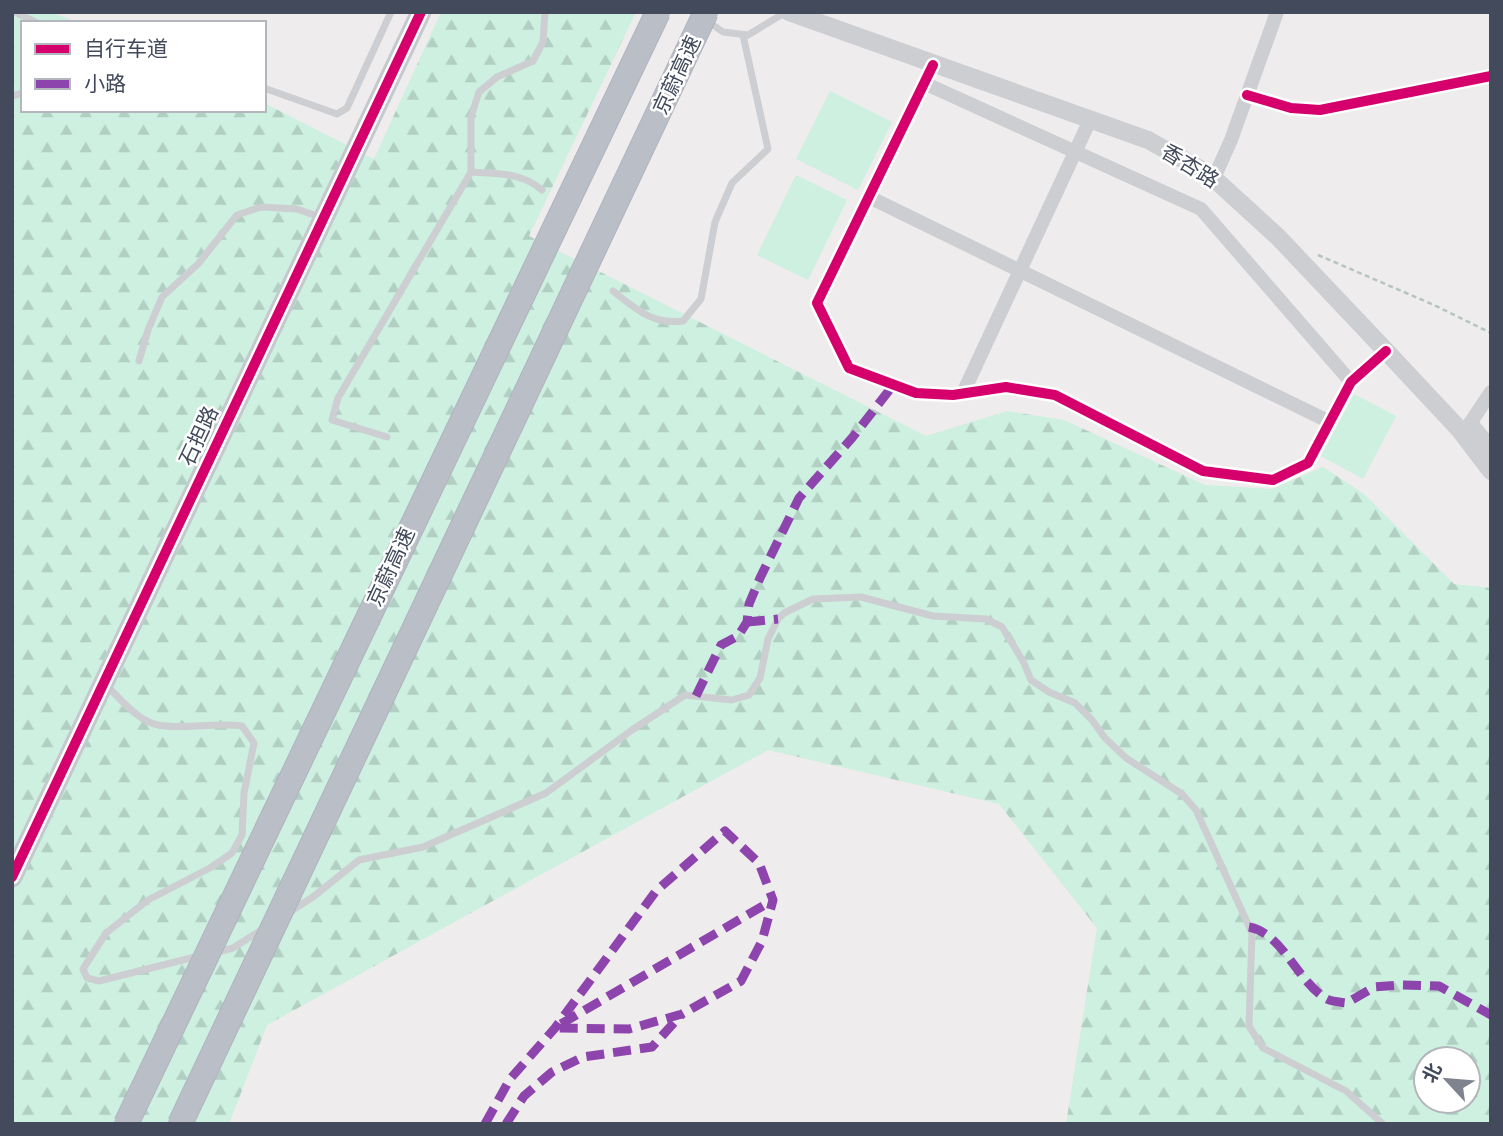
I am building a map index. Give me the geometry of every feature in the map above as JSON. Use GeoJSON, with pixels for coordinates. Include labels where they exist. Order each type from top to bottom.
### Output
{"type":"FeatureCollection","features":[{"type":"Feature","properties":{"kind":"highway","name":"京蔚高速"},"geometry":{"type":"LineString","coordinates":[[127,1124],[443,457],[658,12]]}},
{"type":"Feature","properties":{"kind":"highway","name":"京蔚高速"},"geometry":{"type":"LineString","coordinates":[[180,1124],[706,12]]}},
{"type":"Feature","properties":{"kind":"main road","name":"石担路"},"geometry":{"type":"LineString","coordinates":[[12,877],[421,12]]}},
{"type":"Feature","properties":{"kind":"street","name":"香杏路"},"geometry":{"type":"LineString","coordinates":[[787,12],[1148,140],[1214,178],[1278,237],[1385,351],[1467,429],[1491,471]]}},
{"type":"Feature","properties":{"kind":"street"},"geometry":{"type":"LineString","coordinates":[[1214,178],[1248,95],[1272,14]]}},
{"type":"Feature","properties":{"kind":"street"},"geometry":{"type":"LineString","coordinates":[[933,65],[817,303],[849,368],[916,393],[963,393],[1006,387],[1055,395],[1203,471],[1273,480],[1308,463],[1351,383],[1385,351]]}},
{"type":"Feature","properties":{"kind":"street"},"geometry":{"type":"LineString","coordinates":[[1248,95],[1291,108],[1320,110],[1491,76]]}},
{"type":"Feature","properties":{"kind":"street"},"geometry":{"type":"LineString","coordinates":[[925,83],[1201,209],[1351,383]]}},
{"type":"Feature","properties":{"kind":"street"},"geometry":{"type":"LineString","coordinates":[[963,393],[1090,120]]}},
{"type":"Feature","properties":{"kind":"street"},"geometry":{"type":"LineString","coordinates":[[869,197],[1330,422]]}},
{"type":"Feature","properties":{"kind":"street"},"geometry":{"type":"LineString","coordinates":[[1491,392],[1467,429],[1491,447]]}},
{"type":"Feature","properties":{"kind":"lane"},"geometry":{"type":"LineString","coordinates":[[15,12],[33,21]]}},
{"type":"Feature","properties":{"kind":"lane"},"geometry":{"type":"LineString","coordinates":[[266,89],[337,114],[347,108],[391,12]]}},
{"type":"Feature","properties":{"kind":"lane"},"geometry":{"type":"LineString","coordinates":[[387,437],[332,420],[338,398],[471,172],[471,117],[479,92],[497,77],[533,61],[543,42],[545,12]]}},
{"type":"Feature","properties":{"kind":"lane"},"geometry":{"type":"LineString","coordinates":[[693,12],[723,32],[748,35],[787,12]]}},
{"type":"Feature","properties":{"kind":"lane"},"geometry":{"type":"LineString","coordinates":[[613,291],[644,315],[668,323],[683,321],[701,299],[715,222],[732,183],[768,149],[743,34]]}},
{"type":"Feature","properties":{"kind":"lane"},"geometry":{"type":"LineString","coordinates":[[471,172],[508,174],[530,180],[541,190]]}},
{"type":"Feature","properties":{"kind":"lane"},"geometry":{"type":"LineString","coordinates":[[139,361],[162,297],[198,264],[237,215],[261,207],[297,209],[324,219]]}},
{"type":"Feature","properties":{"kind":"lane"},"geometry":{"type":"LineString","coordinates":[[104,683],[137,714],[156,725],[224,723],[242,726],[254,743],[244,793],[242,835],[232,853],[210,868],[148,900],[106,933],[83,969],[87,978],[99,981],[233,948],[313,897],[359,860],[424,847],[546,793],[685,695],[732,700],[749,695],[760,678],[768,639],[778,619],[784,613],[813,599],[861,597],[933,616],[986,619],[1002,627],[1023,661],[1031,680],[1049,692],[1075,703],[1126,758],[1182,793],[1196,810],[1252,933],[1250,1026],[1263,1048],[1346,1091],[1383,1124]]}},
{"type":"Feature","properties":{"kind":"path"},"geometry":{"type":"LineString","coordinates":[[1314,253],[1491,333]]}},
{"type":"Feature","properties":{"kind":"green space"},"geometry":{"type":"Polygon","coordinates":[[[12,12],[51,12],[74,21],[21,21],[21,112],[266,112],[266,104],[374,159],[441,12],[636,12],[529,236],[926,436],[1007,411],[1064,420],[1205,485],[1272,489],[1323,467],[1364,494],[1454,584],[1491,588],[1491,1124],[1066,1124],[1097,928],[999,804],[768,750],[267,1025],[229,1124],[12,1124],[12,12]]]}},
{"type":"Feature","properties":{"kind":"green space"},"geometry":{"type":"Polygon","coordinates":[[[830,91],[892,122],[858,190],[796,159],[830,91]]]}},
{"type":"Feature","properties":{"kind":"green space"},"geometry":{"type":"Polygon","coordinates":[[[796,175],[847,200],[808,280],[757,255],[796,175]]]}},
{"type":"Feature","properties":{"kind":"green space"},"geometry":{"type":"Polygon","coordinates":[[[1354,394],[1396,416],[1363,479],[1321,456],[1354,394]]]}},
{"type":"Feature","properties":{"kind":"marked path"},"geometry":{"type":"LineString","coordinates":[[696,696],[721,645],[738,636],[747,622],[749,604],[799,498],[852,438],[894,384]]}},
{"type":"Feature","properties":{"kind":"marked path"},"geometry":{"type":"LineString","coordinates":[[747,622],[778,619]]}},
{"type":"Feature","properties":{"kind":"marked path"},"geometry":{"type":"LineString","coordinates":[[485,1124],[510,1079],[555,1028],[656,891],[725,831],[759,863],[773,900],[762,941],[741,981],[682,1014],[629,1029],[555,1028]]}},
{"type":"Feature","properties":{"kind":"marked path"},"geometry":{"type":"LineString","coordinates":[[561,1024],[773,900]]}},
{"type":"Feature","properties":{"kind":"marked path"},"geometry":{"type":"LineString","coordinates":[[1249,927],[1271,938],[1315,990],[1330,1000],[1347,1003],[1374,987],[1439,986],[1491,1015]]}},
{"type":"Feature","properties":{"kind":"marked path"},"geometry":{"type":"LineString","coordinates":[[506,1124],[524,1096],[552,1072],[583,1057],[652,1047],[681,1015]]}},
{"type":"Feature","properties":{"kind":"cycle path"},"geometry":{"type":"LineString","coordinates":[[12,877],[421,12]]}},
{"type":"Feature","properties":{"kind":"cycle path"},"geometry":{"type":"LineString","coordinates":[[933,65],[817,303],[849,368],[916,393],[953,395],[1006,387],[1055,395],[1203,471],[1273,480],[1308,463],[1351,382],[1386,351]]}},
{"type":"Feature","properties":{"kind":"cycle path"},"geometry":{"type":"LineString","coordinates":[[1247,95],[1291,108],[1320,110],[1491,76]]}}]}
